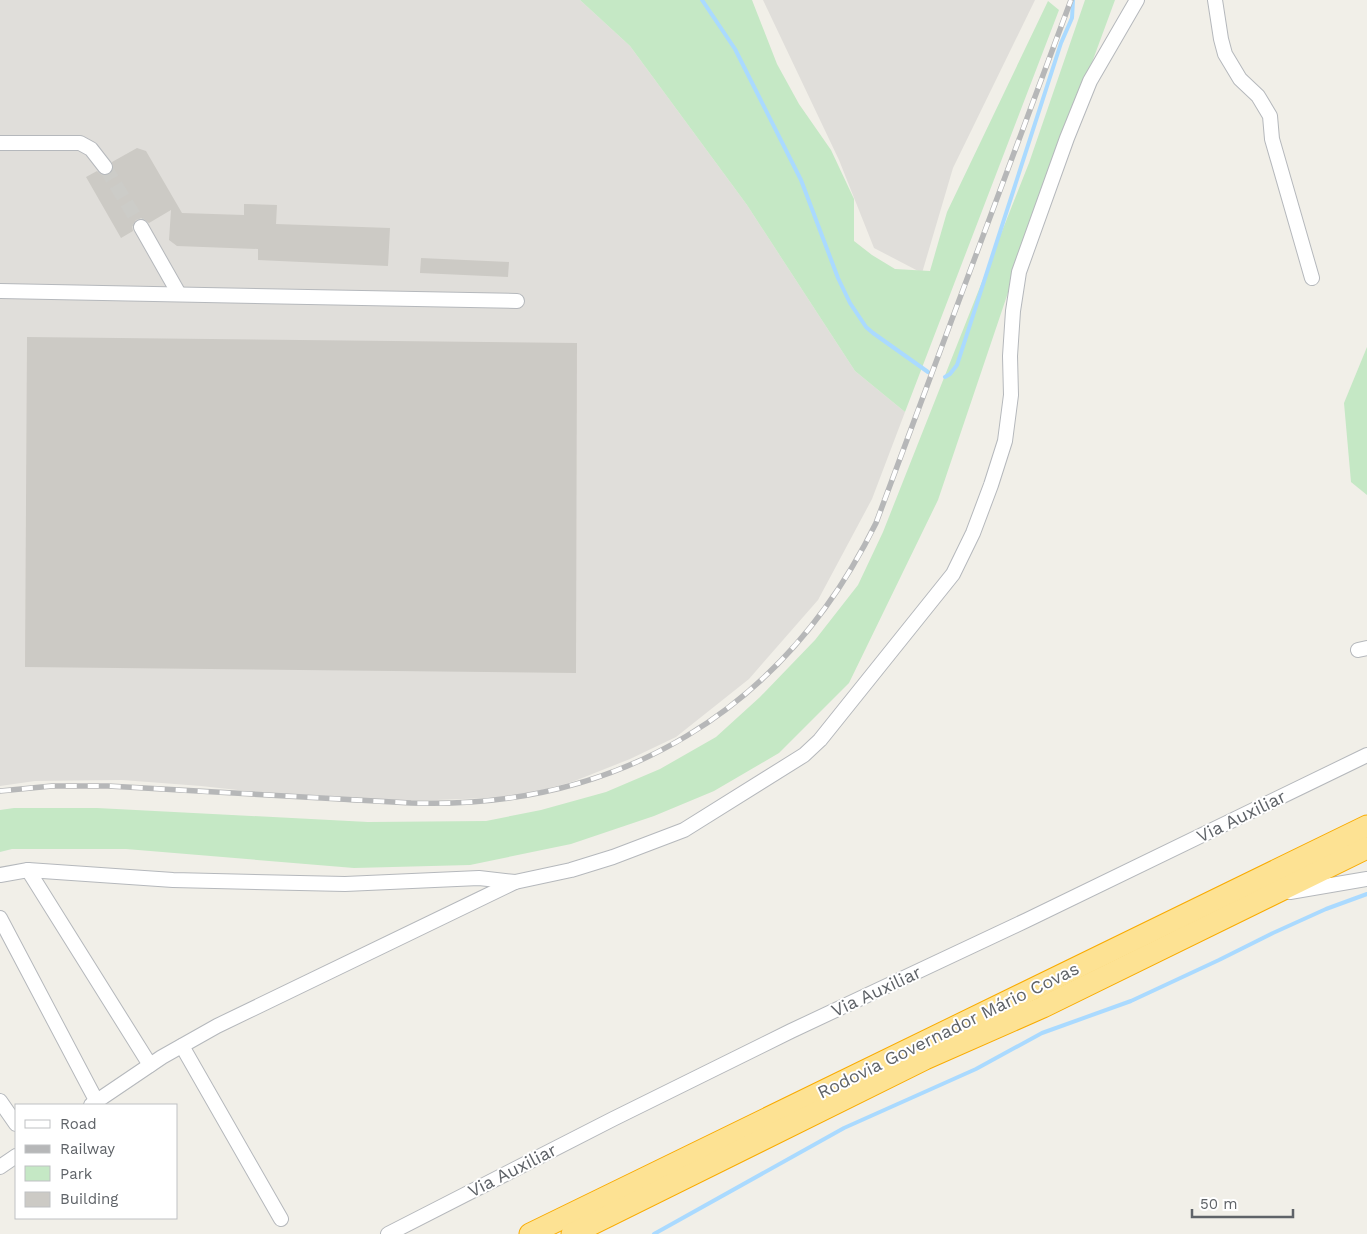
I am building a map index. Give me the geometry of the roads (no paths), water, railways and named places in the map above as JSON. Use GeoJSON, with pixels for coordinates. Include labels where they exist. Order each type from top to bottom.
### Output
{"type":"FeatureCollection","features":[{"type":"Feature","properties":{"kind":"highway","name":"Rodovia Governador Mário Covas"},"geometry":{"type":"LineString","coordinates":[[530,1234],[1367,826]]}},
{"type":"Feature","properties":{"kind":"highway","name":"Rodovia Governador Mário Covas"},"geometry":{"type":"LineString","coordinates":[[572,1234],[925,1059],[1043,1007],[1265,896],[1367,848]]}},
{"type":"Feature","properties":{"kind":"street"},"geometry":{"type":"LineString","coordinates":[[0,918],[94,1103],[150,1065],[217,1026],[515,882],[570,870],[613,857],[684,830],[804,755],[820,740],[953,574],[972,533],[991,485],[1005,441],[1011,395],[1010,356],[1013,311],[1019,272],[1067,138],[1090,81],[1137,0]]}},
{"type":"Feature","properties":{"kind":"street"},"geometry":{"type":"LineString","coordinates":[[1215,0],[1220,40],[1225,54],[1240,79],[1258,96],[1270,116],[1272,138],[1312,278]]}},
{"type":"Feature","properties":{"kind":"street"},"geometry":{"type":"LineString","coordinates":[[0,143],[80,143],[92,149],[105,167]]}},
{"type":"Feature","properties":{"kind":"street"},"geometry":{"type":"LineString","coordinates":[[141,227],[179,294]]}},
{"type":"Feature","properties":{"kind":"street"},"geometry":{"type":"LineString","coordinates":[[0,291],[518,301]]}},
{"type":"Feature","properties":{"kind":"street","name":"Via Auxiliar"},"geometry":{"type":"LineString","coordinates":[[388,1234],[791,1031],[1027,920],[1367,755]]}},
{"type":"Feature","properties":{"kind":"street"},"geometry":{"type":"LineString","coordinates":[[0,875],[28,870],[173,880],[345,884],[480,878],[515,882]]}},
{"type":"Feature","properties":{"kind":"street"},"geometry":{"type":"LineString","coordinates":[[28,870],[150,1065]]}},
{"type":"Feature","properties":{"kind":"street"},"geometry":{"type":"LineString","coordinates":[[1265,896],[1367,878]]}},
{"type":"Feature","properties":{"kind":"street"},"geometry":{"type":"LineString","coordinates":[[182,1046],[281,1219]]}},
{"type":"Feature","properties":{"kind":"street"},"geometry":{"type":"LineString","coordinates":[[0,1101],[15,1123]]}},
{"type":"Feature","properties":{"kind":"street"},"geometry":{"type":"LineString","coordinates":[[0,1167],[15,1157]]}},
{"type":"Feature","properties":{"kind":"waterway"},"geometry":{"type":"LineString","coordinates":[[702,0],[735,49],[801,180],[838,278],[850,303],[866,327],[928,372]]}},
{"type":"Feature","properties":{"kind":"waterway"},"geometry":{"type":"LineString","coordinates":[[945,377],[957,365],[1061,43],[1072,18],[1073,0]]}},
{"type":"Feature","properties":{"kind":"waterway"},"geometry":{"type":"LineString","coordinates":[[654,1234],[844,1128],[976,1069],[1042,1033],[1131,1001],[1273,933],[1326,909],[1367,894]]}},
{"type":"Feature","properties":{"kind":"tunnel"},"geometry":{"type":"LineString","coordinates":[[105,167],[141,227]]}},
{"type":"Feature","properties":{"kind":"railway"},"geometry":{"type":"LineString","coordinates":[[0,791],[52,786],[108,786],[411,803],[487,801],[558,789],[625,767],[687,736],[743,696],[794,647],[838,589],[876,523],[1071,0]]}}]}
